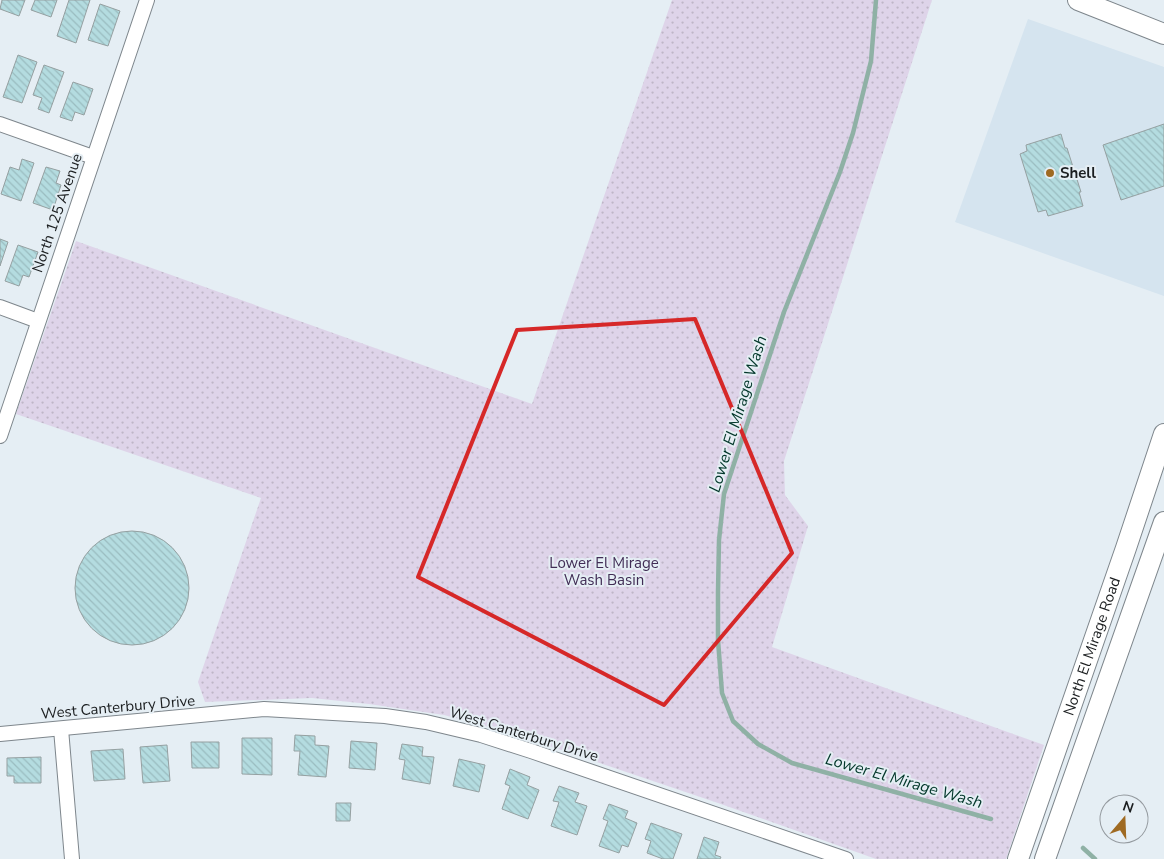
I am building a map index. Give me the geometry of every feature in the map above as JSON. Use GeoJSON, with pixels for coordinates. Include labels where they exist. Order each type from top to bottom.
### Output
{"type":"FeatureCollection","features":[{"type":"Feature","properties":{"kind":"main road"},"geometry":{"type":"LineString","coordinates":[[1078,0],[1164,34]]}},
{"type":"Feature","properties":{"kind":"main road","name":"North El Mirage Road"},"geometry":{"type":"LineString","coordinates":[[1018,859],[1164,434]]}},
{"type":"Feature","properties":{"kind":"main road","name":"North El Mirage Road"},"geometry":{"type":"LineString","coordinates":[[1045,859],[1164,522]]}},
{"type":"Feature","properties":{"kind":"street","name":"North 125 Avenue"},"geometry":{"type":"LineString","coordinates":[[0,436],[147,0]]}},
{"type":"Feature","properties":{"kind":"street"},"geometry":{"type":"LineString","coordinates":[[0,124],[93,157]]}},
{"type":"Feature","properties":{"kind":"street"},"geometry":{"type":"LineString","coordinates":[[0,307],[38,321]]}},
{"type":"Feature","properties":{"kind":"street","name":"West Canterbury Drive"},"geometry":{"type":"LineString","coordinates":[[0,734],[264,710],[385,716],[426,722],[481,735],[846,859]]}},
{"type":"Feature","properties":{"kind":"street"},"geometry":{"type":"LineString","coordinates":[[60,729],[72,859]]}},
{"type":"Feature","properties":{"kind":"highlighted area"},"geometry":{"type":"Polygon","coordinates":[[[695,319],[792,553],[664,705],[418,577],[517,330],[695,319]]]}},
{"type":"Feature","properties":{"kind":"shaded area"},"geometry":{"type":"Polygon","coordinates":[[[1028,19],[1164,67],[1164,296],[955,222],[1028,19]]]}},
{"type":"Feature","properties":{"kind":"green space","name":"Lower El Mirage Wash Basin"},"geometry":{"type":"Polygon","coordinates":[[[672,0],[932,0],[784,461],[785,495],[808,526],[772,647],[1044,745],[1006,859],[876,859],[508,732],[444,715],[312,698],[205,702],[198,682],[261,498],[16,414],[76,241],[532,404],[672,0]]]}},
{"type":"Feature","properties":{"kind":"building"},"geometry":{"type":"Polygon","coordinates":[[[2,0],[25,0],[19,16],[0,9],[2,0]]]}},
{"type":"Feature","properties":{"kind":"building"},"geometry":{"type":"Polygon","coordinates":[[[35,0],[57,0],[51,17],[31,10],[35,0]]]}},
{"type":"Feature","properties":{"kind":"building"},"geometry":{"type":"Polygon","coordinates":[[[69,0],[90,0],[76,43],[57,36],[69,0]]]}},
{"type":"Feature","properties":{"kind":"building"},"geometry":{"type":"Polygon","coordinates":[[[100,4],[120,11],[108,46],[88,40],[100,4]]]}},
{"type":"Feature","properties":{"kind":"building"},"geometry":{"type":"Polygon","coordinates":[[[18,55],[37,62],[22,103],[3,97],[18,55]]]}},
{"type":"Feature","properties":{"kind":"building"},"geometry":{"type":"Polygon","coordinates":[[[44,65],[64,72],[49,113],[38,109],[42,98],[33,95],[44,65]]]}},
{"type":"Feature","properties":{"kind":"building"},"geometry":{"type":"Polygon","coordinates":[[[73,82],[93,89],[84,115],[75,112],[72,121],[60,117],[73,82]]]}},
{"type":"Feature","properties":{"kind":"building"},"geometry":{"type":"Polygon","coordinates":[[[1164,124],[1164,186],[1121,200],[1103,145],[1164,124]]]}},
{"type":"Feature","properties":{"kind":"building","name":"Shell"},"geometry":{"type":"Polygon","coordinates":[[[1061,134],[1081,192],[1079,192],[1083,206],[1048,216],[1046,210],[1038,212],[1020,154],[1027,151],[1026,145],[1061,134]]]}},
{"type":"Feature","properties":{"kind":"building"},"geometry":{"type":"Polygon","coordinates":[[[22,159],[34,163],[21,201],[1,194],[10,167],[19,170],[22,159]]]}},
{"type":"Feature","properties":{"kind":"building"},"geometry":{"type":"Polygon","coordinates":[[[46,167],[60,171],[56,183],[61,185],[53,210],[33,203],[46,167]]]}},
{"type":"Feature","properties":{"kind":"building"},"geometry":{"type":"Polygon","coordinates":[[[0,239],[8,242],[0,266],[0,239]]]}},
{"type":"Feature","properties":{"kind":"building"},"geometry":{"type":"Polygon","coordinates":[[[18,245],[38,252],[29,277],[23,275],[19,286],[5,281],[18,245]]]}},
{"type":"Feature","properties":{"kind":"building"},"geometry":{"type":"Polygon","coordinates":[[[132,531],[154,535],[172,548],[185,566],[189,588],[185,610],[172,628],[154,641],[132,645],[110,641],[92,628],[79,610],[75,588],[79,566],[92,548],[110,535],[132,531]]]}},
{"type":"Feature","properties":{"kind":"building"},"geometry":{"type":"Polygon","coordinates":[[[295,735],[315,736],[315,745],[329,746],[326,777],[298,775],[300,751],[294,751],[295,735]]]}},
{"type":"Feature","properties":{"kind":"building"},"geometry":{"type":"Polygon","coordinates":[[[242,738],[272,738],[272,775],[242,774],[242,738]]]}},
{"type":"Feature","properties":{"kind":"building"},"geometry":{"type":"Polygon","coordinates":[[[351,741],[377,743],[375,770],[349,768],[351,741]]]}},
{"type":"Feature","properties":{"kind":"building"},"geometry":{"type":"Polygon","coordinates":[[[191,742],[219,742],[219,768],[192,768],[191,742]]]}},
{"type":"Feature","properties":{"kind":"building"},"geometry":{"type":"Polygon","coordinates":[[[402,744],[423,747],[422,756],[434,757],[430,784],[402,779],[405,760],[399,759],[402,744]]]}},
{"type":"Feature","properties":{"kind":"building"},"geometry":{"type":"Polygon","coordinates":[[[167,745],[170,781],[143,783],[140,747],[167,745]]]}},
{"type":"Feature","properties":{"kind":"building"},"geometry":{"type":"Polygon","coordinates":[[[123,749],[125,779],[94,781],[91,751],[123,749]]]}},
{"type":"Feature","properties":{"kind":"building"},"geometry":{"type":"Polygon","coordinates":[[[41,757],[41,783],[14,783],[14,776],[7,776],[7,758],[41,757]]]}},
{"type":"Feature","properties":{"kind":"building"},"geometry":{"type":"Polygon","coordinates":[[[459,759],[485,765],[479,792],[453,786],[459,759]]]}},
{"type":"Feature","properties":{"kind":"building"},"geometry":{"type":"Polygon","coordinates":[[[510,769],[530,777],[527,785],[539,790],[528,819],[502,809],[510,786],[505,784],[510,769]]]}},
{"type":"Feature","properties":{"kind":"building"},"geometry":{"type":"Polygon","coordinates":[[[559,786],[579,793],[575,802],[587,806],[577,835],[551,826],[559,802],[553,801],[559,786]]]}},
{"type":"Feature","properties":{"kind":"building"},"geometry":{"type":"Polygon","coordinates":[[[336,803],[351,803],[350,821],[336,821],[336,803]]]}},
{"type":"Feature","properties":{"kind":"building"},"geometry":{"type":"Polygon","coordinates":[[[609,804],[628,811],[625,818],[637,823],[628,847],[622,845],[619,853],[599,846],[608,821],[603,819],[609,804]]]}},
{"type":"Feature","properties":{"kind":"building"},"geometry":{"type":"Polygon","coordinates":[[[651,823],[682,834],[673,859],[663,859],[647,853],[651,841],[645,839],[651,823]]]}},
{"type":"Feature","properties":{"kind":"building"},"geometry":{"type":"Polygon","coordinates":[[[704,837],[719,842],[715,855],[721,857],[720,859],[697,859],[704,837]]]}},
{"type":"Feature","properties":{"kind":"waterway","name":"Lower El Mirage Wash"},"geometry":{"type":"LineString","coordinates":[[876,0],[871,61],[853,133],[840,172],[784,312],[724,494],[719,540],[718,592],[718,640],[722,693],[733,721],[758,744],[792,763],[991,819]]}},
{"type":"Feature","properties":{"kind":"waterway","name":"Lower El Mirage Wash"},"geometry":{"type":"LineString","coordinates":[[1083,848],[1095,859]]}},
{"type":"Feature","properties":{"kind":"place","name":"Shell"},"geometry":{"type":"Point","coordinates":[1050,173]}}]}
